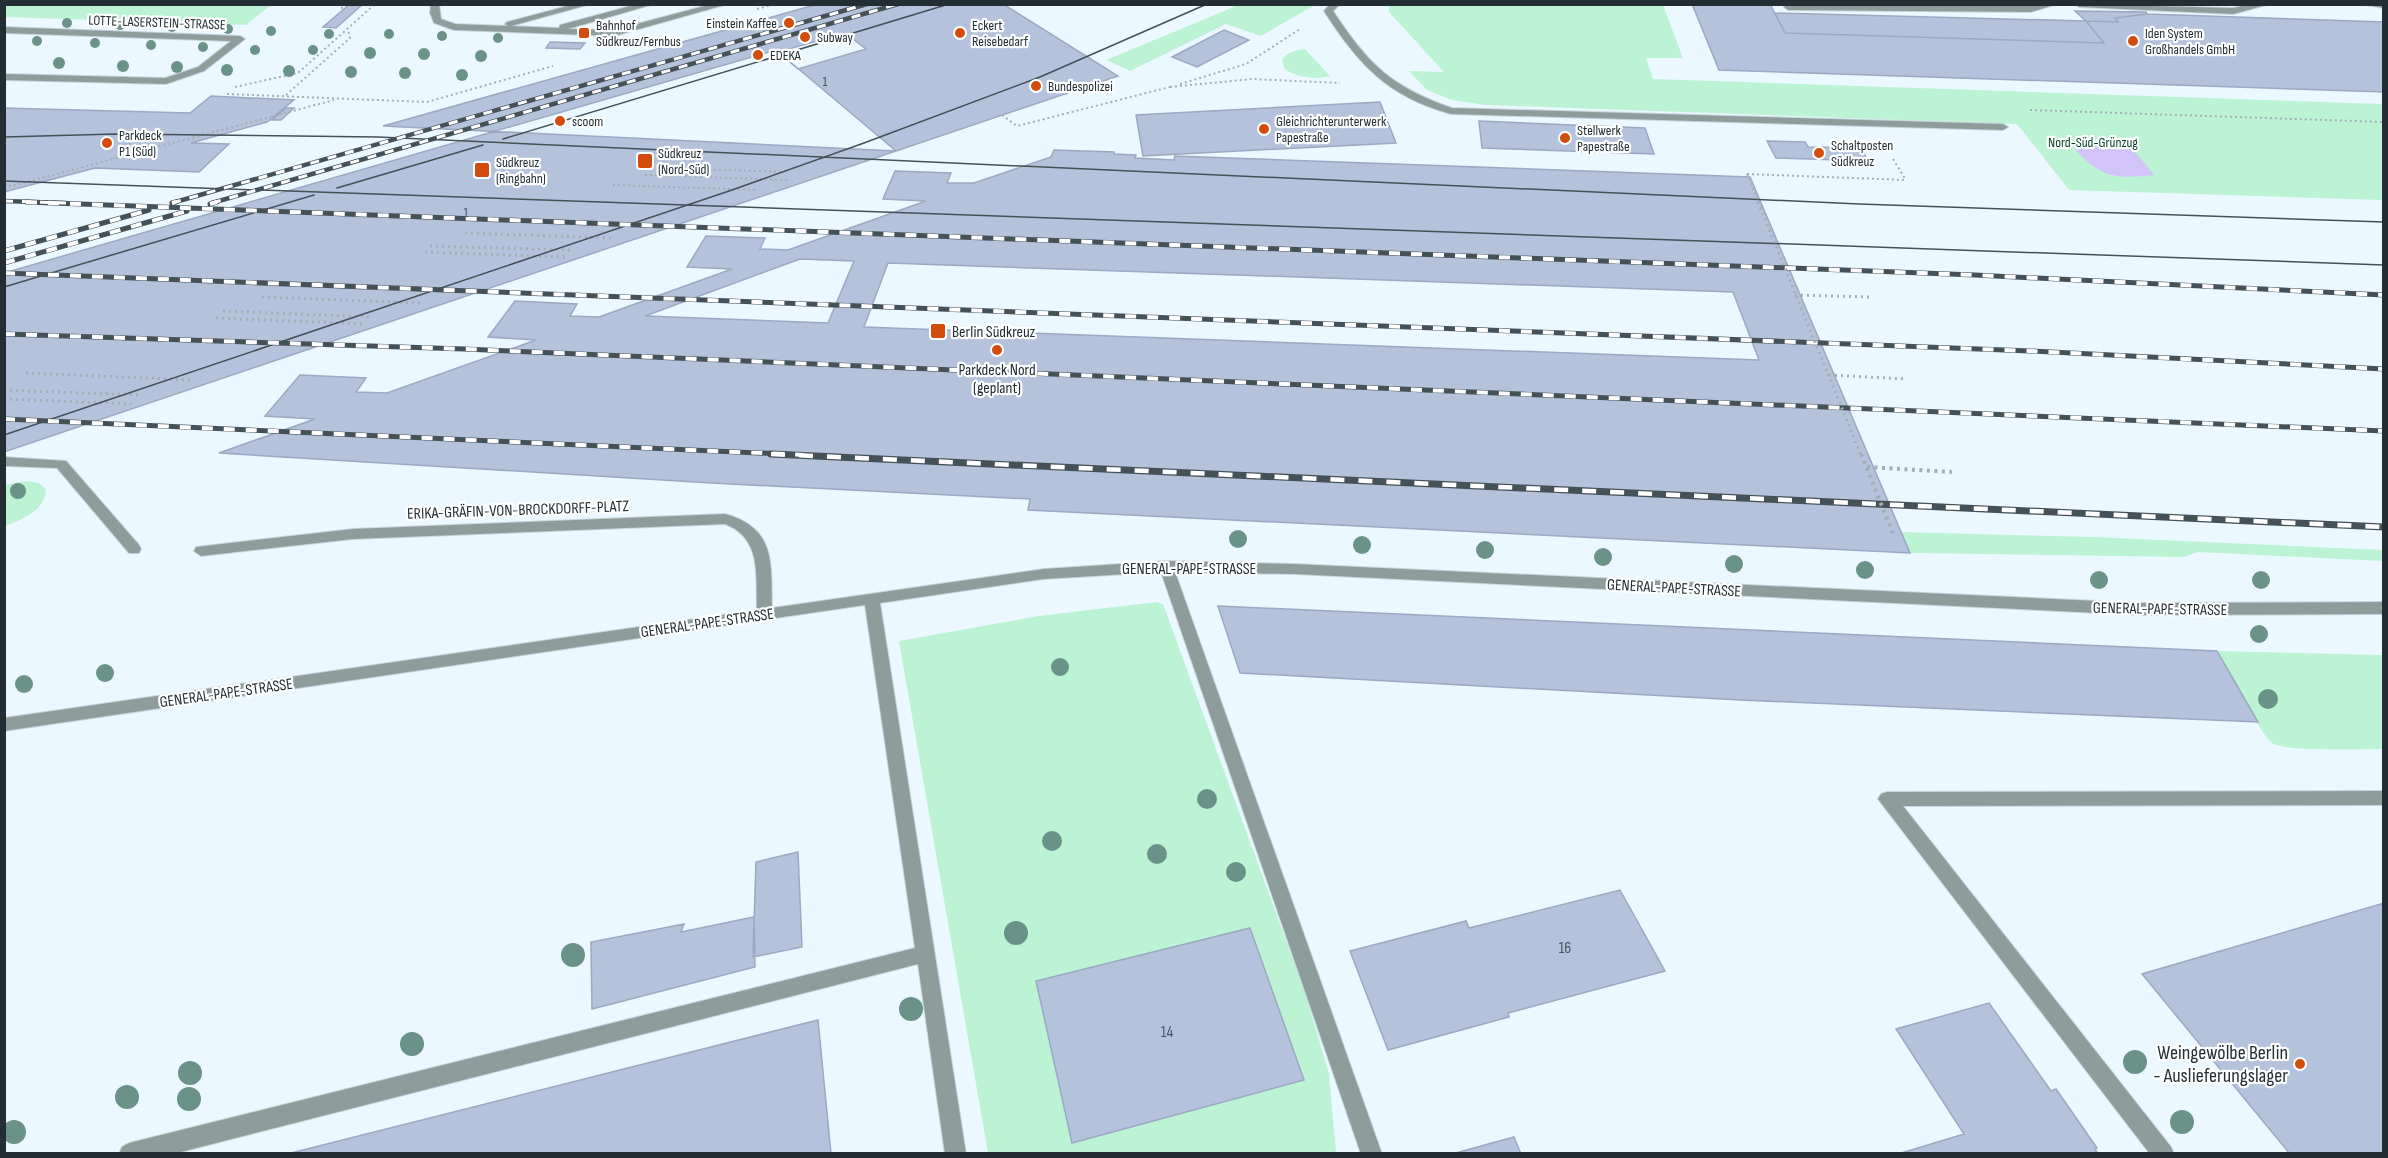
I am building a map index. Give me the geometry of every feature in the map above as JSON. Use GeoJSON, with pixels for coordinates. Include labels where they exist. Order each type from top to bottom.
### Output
{"type":"FeatureCollection","features":[{"type":"Feature","properties":{"kind":"street"},"geometry":{"type":"LineString","coordinates":[[435,4],[434,13],[437,21],[454,27],[614,33],[724,4]]}},
{"type":"Feature","properties":{"kind":"street"},"geometry":{"type":"LineString","coordinates":[[493,29],[586,4]]}},
{"type":"Feature","properties":{"kind":"street"},"geometry":{"type":"LineString","coordinates":[[548,31],[650,4]]}},
{"type":"Feature","properties":{"kind":"street"},"geometry":{"type":"LineString","coordinates":[[1788,7],[2031,9],[2053,4]]}},
{"type":"Feature","properties":{"kind":"street"},"geometry":{"type":"LineString","coordinates":[[2079,4],[2233,11],[2266,4]]}},
{"type":"Feature","properties":{"kind":"street"},"geometry":{"type":"LineString","coordinates":[[2365,4],[2384,5]]}},
{"type":"Feature","properties":{"kind":"street"},"geometry":{"type":"LineString","coordinates":[[1332,8],[1351,46],[1390,86],[1431,105],[1451,111],[2003,127]]}},
{"type":"Feature","properties":{"kind":"street","name":"LOTTE-LASERSTEIN-STRASSE"},"geometry":{"type":"LineString","coordinates":[[4,30],[240,39],[201,69],[166,81],[4,77]]}},
{"type":"Feature","properties":{"kind":"street"},"geometry":{"type":"LineString","coordinates":[[6,461],[61,464],[134,549]]}},
{"type":"Feature","properties":{"kind":"street","name":"ERIKA-GRÄFIN-VON-BROCKDORFF-PLATZ"},"geometry":{"type":"LineString","coordinates":[[201,551],[353,534],[724,519],[741,525],[754,536],[763,568],[765,613]]}},
{"type":"Feature","properties":{"kind":"street"},"geometry":{"type":"LineString","coordinates":[[1166,566],[1372,1154]]}},
{"type":"Feature","properties":{"kind":"street","name":"GENERAL-PAPE-STRASSE"},"geometry":{"type":"LineString","coordinates":[[4,725],[1044,574],[1166,566],[1318,570],[2140,609],[2384,608]]}},
{"type":"Feature","properties":{"kind":"street"},"geometry":{"type":"LineString","coordinates":[[872,598],[956,1154]]}},
{"type":"Feature","properties":{"kind":"street"},"geometry":{"type":"LineString","coordinates":[[2164,1154],[1887,799],[2384,798]]}},
{"type":"Feature","properties":{"kind":"street"},"geometry":{"type":"LineString","coordinates":[[129,1154],[924,954]]}},
{"type":"Feature","properties":{"kind":"path"},"geometry":{"type":"LineString","coordinates":[[341,8],[353,4],[384,5]]}},
{"type":"Feature","properties":{"kind":"path"},"geometry":{"type":"LineString","coordinates":[[375,5],[297,73],[221,92],[427,102]]}},
{"type":"Feature","properties":{"kind":"path"},"geometry":{"type":"LineString","coordinates":[[1002,115],[1017,126],[1170,87],[1246,64],[1332,8]]}},
{"type":"Feature","properties":{"kind":"path"},"geometry":{"type":"LineString","coordinates":[[285,96],[350,38],[348,28]]}},
{"type":"Feature","properties":{"kind":"path"},"geometry":{"type":"LineString","coordinates":[[1170,87],[1252,79],[1390,86]]}},
{"type":"Feature","properties":{"kind":"path"},"geometry":{"type":"LineString","coordinates":[[4,188],[338,99]]}},
{"type":"Feature","properties":{"kind":"path"},"geometry":{"type":"LineString","coordinates":[[129,142],[134,153]]}},
{"type":"Feature","properties":{"kind":"path"},"geometry":{"type":"LineString","coordinates":[[694,169],[789,172]]}},
{"type":"Feature","properties":{"kind":"path"},"geometry":{"type":"LineString","coordinates":[[1894,536],[1747,174],[1906,180]]}},
{"type":"Feature","properties":{"kind":"path"},"geometry":{"type":"LineString","coordinates":[[645,175],[790,180]]}},
{"type":"Feature","properties":{"kind":"path"},"geometry":{"type":"LineString","coordinates":[[613,185],[757,190]]}},
{"type":"Feature","properties":{"kind":"path"},"geometry":{"type":"LineString","coordinates":[[465,233],[615,238]]}},
{"type":"Feature","properties":{"kind":"path"},"geometry":{"type":"LineString","coordinates":[[430,246],[572,250]]}},
{"type":"Feature","properties":{"kind":"path"},"geometry":{"type":"LineString","coordinates":[[425,252],[567,257]]}},
{"type":"Feature","properties":{"kind":"path"},"geometry":{"type":"LineString","coordinates":[[1795,295],[1869,297]]}},
{"type":"Feature","properties":{"kind":"path"},"geometry":{"type":"LineString","coordinates":[[262,297],[421,303]]}},
{"type":"Feature","properties":{"kind":"path"},"geometry":{"type":"LineString","coordinates":[[223,311],[372,316]]}},
{"type":"Feature","properties":{"kind":"path"},"geometry":{"type":"LineString","coordinates":[[216,318],[366,324]]}},
{"type":"Feature","properties":{"kind":"path"},"geometry":{"type":"LineString","coordinates":[[26,373],[194,380]]}},
{"type":"Feature","properties":{"kind":"path"},"geometry":{"type":"LineString","coordinates":[[1829,375],[1907,379]]}},
{"type":"Feature","properties":{"kind":"path"},"geometry":{"type":"LineString","coordinates":[[4,390],[139,395]]}},
{"type":"Feature","properties":{"kind":"path"},"geometry":{"type":"LineString","coordinates":[[4,399],[131,404]]}},
{"type":"Feature","properties":{"kind":"path"},"geometry":{"type":"LineString","coordinates":[[1867,467],[1952,472]]}},
{"type":"Feature","properties":{"kind":"green space"},"geometry":{"type":"Polygon","coordinates":[[[5,4],[271,5],[246,25],[5,17],[5,4]]]}},
{"type":"Feature","properties":{"kind":"green space"},"geometry":{"type":"Polygon","coordinates":[[[1241,4],[1315,5],[1261,36],[1226,24],[1130,71],[1106,60],[1241,4]]]}},
{"type":"Feature","properties":{"kind":"green space","name":"Nord-Süd-Grünzug"},"geometry":{"type":"Polygon","coordinates":[[[1389,5],[1663,5],[1683,58],[1646,58],[1653,79],[2383,104],[2383,200],[2069,190],[2017,124],[1486,105],[1452,100],[1427,90],[1409,71],[1444,72],[1389,12],[1389,5]]]}},
{"type":"Feature","properties":{"kind":"green space"},"geometry":{"type":"Polygon","coordinates":[[[1305,49],[1330,76],[1306,77],[1284,68],[1282,60],[1286,55],[1305,49]]]}},
{"type":"Feature","properties":{"kind":"green space"},"geometry":{"type":"Polygon","coordinates":[[[26,481],[39,483],[46,489],[45,497],[32,513],[5,526],[5,485],[26,481]]]}},
{"type":"Feature","properties":{"kind":"green space"},"geometry":{"type":"Polygon","coordinates":[[[1901,532],[2094,537],[2383,550],[2383,561],[2198,552],[2184,557],[1910,553],[1901,532]]]}},
{"type":"Feature","properties":{"kind":"green space"},"geometry":{"type":"Polygon","coordinates":[[[1156,602],[1163,604],[1305,992],[1329,1074],[1336,1153],[988,1153],[899,641],[1039,616],[1156,602]]]}},
{"type":"Feature","properties":{"kind":"green space"},"geometry":{"type":"Polygon","coordinates":[[[2217,651],[2383,655],[2383,749],[2307,749],[2272,743],[2252,714],[2217,651]]]}},
{"type":"Feature","properties":{"kind":"shaded area"},"geometry":{"type":"Polygon","coordinates":[[[2077,143],[2123,145],[2132,148],[2154,175],[2129,177],[2101,171],[2084,159],[2075,149],[2077,143]]]}},
{"type":"Feature","properties":{"kind":"building"},"geometry":{"type":"Polygon","coordinates":[[[350,4],[363,4],[336,28],[323,27],[350,4]]]}},
{"type":"Feature","properties":{"kind":"building"},"geometry":{"type":"Polygon","coordinates":[[[818,4],[1003,4],[1118,76],[896,151],[383,126],[818,4]]]}},
{"type":"Feature","properties":{"kind":"building"},"geometry":{"type":"Polygon","coordinates":[[[1692,4],[1770,4],[1785,33],[2104,43],[2086,21],[2118,22],[2115,18],[2147,14],[2384,22],[2384,92],[1719,70],[1692,4]]]}},
{"type":"Feature","properties":{"kind":"building"},"geometry":{"type":"Polygon","coordinates":[[[2075,11],[2146,12],[2147,14],[2115,18],[2118,22],[2086,21],[2075,11]]]}},
{"type":"Feature","properties":{"kind":"building"},"geometry":{"type":"Polygon","coordinates":[[[1775,13],[2086,21],[2104,43],[1785,33],[1775,13]]]}},
{"type":"Feature","properties":{"kind":"building"},"geometry":{"type":"Polygon","coordinates":[[[1224,30],[1249,40],[1197,67],[1172,57],[1224,30]]]}},
{"type":"Feature","properties":{"kind":"building"},"geometry":{"type":"Polygon","coordinates":[[[845,33],[866,49],[798,69],[778,52],[845,33]]]}},
{"type":"Feature","properties":{"kind":"building"},"geometry":{"type":"Polygon","coordinates":[[[550,42],[585,43],[580,49],[546,48],[550,42]]]}},
{"type":"Feature","properties":{"kind":"building"},"geometry":{"type":"Polygon","coordinates":[[[776,50],[896,151],[4,452],[4,273],[776,50]]]}},
{"type":"Feature","properties":{"kind":"building","name":"Parkdeck P1 (Süd)"},"geometry":{"type":"Polygon","coordinates":[[[211,96],[294,100],[267,122],[191,143],[229,144],[199,172],[95,168],[4,192],[4,108],[190,113],[211,96]]]}},
{"type":"Feature","properties":{"kind":"building","name":"Gleichrichterunterwerk Papestraße"},"geometry":{"type":"Polygon","coordinates":[[[1380,102],[1396,143],[1143,156],[1136,115],[1380,102]]]}},
{"type":"Feature","properties":{"kind":"building"},"geometry":{"type":"Polygon","coordinates":[[[286,108],[294,108],[281,120],[272,120],[286,108]]]}},
{"type":"Feature","properties":{"kind":"building","name":"Stellwerk Papestraße"},"geometry":{"type":"Polygon","coordinates":[[[1479,121],[1645,128],[1654,154],[1482,148],[1479,121]]]}},
{"type":"Feature","properties":{"kind":"building","name":"Schaltposten Südkreuz"},"geometry":{"type":"Polygon","coordinates":[[[1767,141],[1805,142],[1808,147],[1861,148],[1868,161],[1776,158],[1767,141]]]}},
{"type":"Feature","properties":{"kind":"building","name":"Parkdeck Nord (geplant)"},"geometry":{"type":"Polygon","coordinates":[[[1054,150],[1114,152],[1114,154],[1136,155],[1135,158],[1174,160],[1175,156],[1750,177],[1910,553],[1028,510],[1030,499],[711,483],[219,453],[315,419],[265,416],[300,375],[366,378],[356,392],[387,393],[536,340],[488,337],[515,301],[577,304],[570,316],[599,317],[732,269],[687,267],[706,236],[765,238],[760,249],[788,250],[926,201],[883,199],[895,171],[951,173],[947,183],[974,183],[1051,157],[1054,150]],[[800,259],[645,316],[828,323],[854,261],[800,259]],[[888,263],[864,327],[1759,360],[1733,292],[888,263]]]}},
{"type":"Feature","properties":{"kind":"building"},"geometry":{"type":"Polygon","coordinates":[[[1218,606],[2217,651],[2258,722],[1741,700],[1240,673],[1218,606]]]}},
{"type":"Feature","properties":{"kind":"building"},"geometry":{"type":"Polygon","coordinates":[[[798,852],[802,947],[753,957],[756,862],[798,852]]]}},
{"type":"Feature","properties":{"kind":"building"},"geometry":{"type":"Polygon","coordinates":[[[1620,890],[1665,971],[1508,1013],[1509,1017],[1388,1050],[1350,951],[1466,921],[1469,928],[1620,890]]]}},
{"type":"Feature","properties":{"kind":"building","name":"Weingewölbe Berlin - Auslieferungslager"},"geometry":{"type":"Polygon","coordinates":[[[2384,903],[2384,1154],[2290,1154],[2142,974],[2384,903]]]}},
{"type":"Feature","properties":{"kind":"building"},"geometry":{"type":"Polygon","coordinates":[[[754,917],[755,967],[592,1009],[591,942],[684,924],[681,932],[754,917]]]}},
{"type":"Feature","properties":{"kind":"building"},"geometry":{"type":"Polygon","coordinates":[[[1250,928],[1304,1080],[1072,1143],[1036,981],[1250,928]]]}},
{"type":"Feature","properties":{"kind":"building"},"geometry":{"type":"Polygon","coordinates":[[[1989,1003],[2051,1091],[2056,1089],[2097,1148],[2095,1149],[2098,1154],[1898,1154],[1964,1134],[1896,1029],[1989,1003]]]}},
{"type":"Feature","properties":{"kind":"building"},"geometry":{"type":"Polygon","coordinates":[[[818,1020],[831,1154],[287,1154],[818,1020]]]}},
{"type":"Feature","properties":{"kind":"building"},"geometry":{"type":"Polygon","coordinates":[[[1514,1137],[1521,1154],[1452,1154],[1514,1137]]]}},
{"type":"Feature","properties":{"kind":"tram line"},"geometry":{"type":"LineString","coordinates":[[503,139],[949,4]]}},
{"type":"Feature","properties":{"kind":"tram line"},"geometry":{"type":"LineString","coordinates":[[824,157],[1040,77],[1207,4]]}},
{"type":"Feature","properties":{"kind":"tram line"},"geometry":{"type":"LineString","coordinates":[[4,137],[115,134],[378,137],[824,157]]}},
{"type":"Feature","properties":{"kind":"tram line"},"geometry":{"type":"LineString","coordinates":[[337,188],[483,145]]}},
{"type":"Feature","properties":{"kind":"tram line"},"geometry":{"type":"LineString","coordinates":[[687,205],[824,157]]}},
{"type":"Feature","properties":{"kind":"tram line"},"geometry":{"type":"LineString","coordinates":[[824,157],[1859,204],[2384,222]]}},
{"type":"Feature","properties":{"kind":"tram line"},"geometry":{"type":"LineString","coordinates":[[4,181],[687,205]]}},
{"type":"Feature","properties":{"kind":"tram line"},"geometry":{"type":"LineString","coordinates":[[4,287],[314,195]]}},
{"type":"Feature","properties":{"kind":"tram line"},"geometry":{"type":"LineString","coordinates":[[4,435],[687,205]]}},
{"type":"Feature","properties":{"kind":"tram line"},"geometry":{"type":"LineString","coordinates":[[687,205],[2384,265]]}},
{"type":"Feature","properties":{"kind":"railway"},"geometry":{"type":"LineString","coordinates":[[176,202],[172,203],[867,4]]}},
{"type":"Feature","properties":{"kind":"railway"},"geometry":{"type":"LineString","coordinates":[[212,203],[898,4]]}},
{"type":"Feature","properties":{"kind":"railway"},"geometry":{"type":"LineString","coordinates":[[4,201],[66,203]]}},
{"type":"Feature","properties":{"kind":"railway"},"geometry":{"type":"LineString","coordinates":[[26,202],[1975,275],[2384,295]]}},
{"type":"Feature","properties":{"kind":"railway"},"geometry":{"type":"LineString","coordinates":[[210,204],[217,202]]}},
{"type":"Feature","properties":{"kind":"railway"},"geometry":{"type":"LineString","coordinates":[[4,251],[149,210]]}},
{"type":"Feature","properties":{"kind":"railway"},"geometry":{"type":"LineString","coordinates":[[4,263],[187,211]]}},
{"type":"Feature","properties":{"kind":"railway"},"geometry":{"type":"LineString","coordinates":[[4,273],[2030,351],[2384,369]]}},
{"type":"Feature","properties":{"kind":"railway"},"geometry":{"type":"LineString","coordinates":[[4,334],[464,349],[2384,431]]}},
{"type":"Feature","properties":{"kind":"railway"},"geometry":{"type":"LineString","coordinates":[[4,419],[804,455]]}},
{"type":"Feature","properties":{"kind":"railway"},"geometry":{"type":"LineString","coordinates":[[771,454],[2384,527]]}},
{"type":"Feature","properties":{"kind":"place","name":"Einstein Kaffee"},"geometry":{"type":"Point","coordinates":[789,23]}},
{"type":"Feature","properties":{"kind":"place","name":"Bahnhof Südkreuz/Fernbus"},"geometry":{"type":"Point","coordinates":[584,33]}},
{"type":"Feature","properties":{"kind":"place","name":"Eckert Reisebedarf"},"geometry":{"type":"Point","coordinates":[960,33]}},
{"type":"Feature","properties":{"kind":"place","name":"Subway"},"geometry":{"type":"Point","coordinates":[805,37]}},
{"type":"Feature","properties":{"kind":"place","name":"Iden System Großhandels GmbH"},"geometry":{"type":"Point","coordinates":[2133,41]}},
{"type":"Feature","properties":{"kind":"place","name":"EDEKA"},"geometry":{"type":"Point","coordinates":[758,55]}},
{"type":"Feature","properties":{"kind":"place","name":"Bundespolizei"},"geometry":{"type":"Point","coordinates":[1036,86]}},
{"type":"Feature","properties":{"kind":"place","name":"scoom"},"geometry":{"type":"Point","coordinates":[560,121]}},
{"type":"Feature","properties":{"kind":"place","name":"Gleichrichterunterwerk Papestraße"},"geometry":{"type":"Point","coordinates":[1264,129]}},
{"type":"Feature","properties":{"kind":"place","name":"Stellwerk Papestraße"},"geometry":{"type":"Point","coordinates":[1565,138]}},
{"type":"Feature","properties":{"kind":"place","name":"Parkdeck P1 (Süd)"},"geometry":{"type":"Point","coordinates":[107,143]}},
{"type":"Feature","properties":{"kind":"place","name":"Schaltposten Südkreuz"},"geometry":{"type":"Point","coordinates":[1819,153]}},
{"type":"Feature","properties":{"kind":"place","name":"Südkreuz (Nord-Süd)"},"geometry":{"type":"Point","coordinates":[645,161]}},
{"type":"Feature","properties":{"kind":"place","name":"Südkreuz (Ringbahn)"},"geometry":{"type":"Point","coordinates":[482,170]}},
{"type":"Feature","properties":{"kind":"place","name":"Berlin Südkreuz"},"geometry":{"type":"Point","coordinates":[938,331]}},
{"type":"Feature","properties":{"kind":"place","name":"Parkdeck Nord (geplant)"},"geometry":{"type":"Point","coordinates":[997,350]}},
{"type":"Feature","properties":{"kind":"place","name":"Weingewölbe Berlin - Auslieferungslager"},"geometry":{"type":"Point","coordinates":[2300,1064]}}]}
